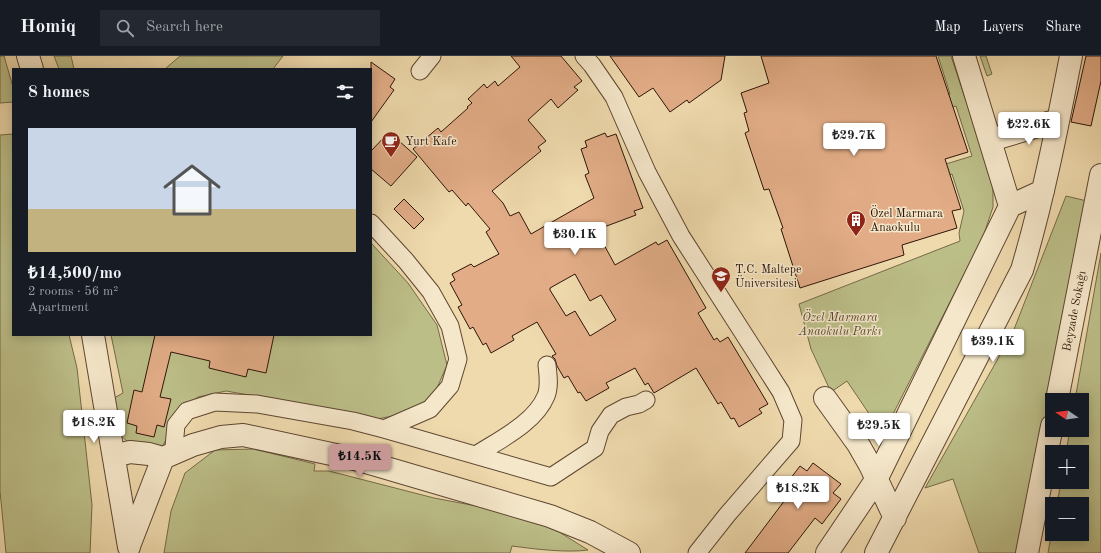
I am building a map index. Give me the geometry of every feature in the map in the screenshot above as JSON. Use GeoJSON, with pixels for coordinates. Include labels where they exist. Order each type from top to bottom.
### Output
{"type":"FeatureCollection","features":[{"type":"Feature","properties":{"kind":"street"},"geometry":{"type":"LineString","coordinates":[[28,56],[32,68]]}},
{"type":"Feature","properties":{"kind":"street"},"geometry":{"type":"LineString","coordinates":[[420,71],[432,56]]}},
{"type":"Feature","properties":{"kind":"street"},"geometry":{"type":"LineString","coordinates":[[584,56],[614,97],[647,172],[681,236],[781,392],[793,420],[790,441],[697,553]]}},
{"type":"Feature","properties":{"kind":"street"},"geometry":{"type":"LineString","coordinates":[[964,56],[1010,206]]}},
{"type":"Feature","properties":{"kind":"street"},"geometry":{"type":"LineString","coordinates":[[876,553],[1022,270],[1036,225],[1044,191],[1071,56]]}},
{"type":"Feature","properties":{"kind":"street"},"geometry":{"type":"LineString","coordinates":[[991,140],[1058,120]]}},
{"type":"Feature","properties":{"kind":"street","name":"Beyzade Sokağı"},"geometry":{"type":"LineString","coordinates":[[1058,393],[1101,175]]}},
{"type":"Feature","properties":{"kind":"street"},"geometry":{"type":"LineString","coordinates":[[827,553],[876,480],[1010,206],[1044,191]]}},
{"type":"Feature","properties":{"kind":"street"},"geometry":{"type":"LineString","coordinates":[[372,224],[406,261],[431,292],[450,326],[458,359],[450,386],[430,408],[384,429]]}},
{"type":"Feature","properties":{"kind":"street"},"geometry":{"type":"LineString","coordinates":[[93,336],[129,550]]}},
{"type":"Feature","properties":{"kind":"street"},"geometry":{"type":"LineString","coordinates":[[476,455],[517,428],[538,411],[547,395],[549,381],[547,365]]}},
{"type":"Feature","properties":{"kind":"street"},"geometry":{"type":"LineString","coordinates":[[825,398],[858,444],[870,465],[895,518]]}},
{"type":"Feature","properties":{"kind":"street"},"geometry":{"type":"LineString","coordinates":[[129,550],[174,447],[176,425],[187,411],[215,402],[257,404],[353,422],[384,429],[551,477],[595,448],[600,431],[611,415],[626,407],[639,404],[646,400]]}},
{"type":"Feature","properties":{"kind":"street"},"geometry":{"type":"LineString","coordinates":[[114,456],[130,452],[169,456],[221,437],[243,435],[359,460],[550,516],[590,532],[629,553]]}},
{"type":"Feature","properties":{"kind":"street"},"geometry":{"type":"LineString","coordinates":[[1027,553],[1050,437]]}},
{"type":"Feature","properties":{"kind":"green space"},"geometry":{"type":"Polygon","coordinates":[[[0,56],[4,56],[12,84],[12,102],[0,103],[0,56]]]}},
{"type":"Feature","properties":{"kind":"green space"},"geometry":{"type":"Polygon","coordinates":[[[54,56],[71,56],[74,68],[59,68],[54,56]]]}},
{"type":"Feature","properties":{"kind":"green space"},"geometry":{"type":"Polygon","coordinates":[[[180,56],[283,56],[274,68],[166,68],[180,56]]]}},
{"type":"Feature","properties":{"kind":"green space","name":"Özel Marmara Anaokulu Parkı"},"geometry":{"type":"Polygon","coordinates":[[[938,56],[951,56],[993,182],[993,207],[983,237],[892,416],[876,424],[847,381],[831,392],[811,349],[799,304],[960,241],[959,233],[964,211],[952,174],[847,206],[835,198],[972,156],[956,106],[831,145],[828,135],[950,94],[938,56]]]}},
{"type":"Feature","properties":{"kind":"green space"},"geometry":{"type":"Polygon","coordinates":[[[980,56],[986,56],[992,74],[987,76],[980,56]]]}},
{"type":"Feature","properties":{"kind":"green space"},"geometry":{"type":"Polygon","coordinates":[[[12,134],[12,336],[69,336],[77,368],[92,505],[90,553],[6,553],[0,491],[0,135],[12,134]]]}},
{"type":"Feature","properties":{"kind":"green space"},"geometry":{"type":"Polygon","coordinates":[[[1066,196],[1087,201],[1079,251],[1051,393],[1045,393],[1045,425],[1020,553],[979,553],[953,479],[925,488],[1013,332],[1066,196]]]}},
{"type":"Feature","properties":{"kind":"green space"},"geometry":{"type":"Polygon","coordinates":[[[372,244],[408,283],[437,325],[447,365],[434,395],[408,413],[372,420],[226,391],[198,397],[173,415],[168,435],[163,446],[150,448],[140,448],[131,444],[121,436],[114,398],[123,393],[111,336],[372,336],[372,244]]]}},
{"type":"Feature","properties":{"kind":"green space"},"geometry":{"type":"Polygon","coordinates":[[[1101,253],[1101,553],[1048,553],[1050,541],[1089,541],[1089,497],[1058,497],[1060,489],[1089,489],[1089,445],[1067,445],[1069,437],[1089,437],[1089,393],[1076,393],[1101,253]]]}},
{"type":"Feature","properties":{"kind":"green space"},"geometry":{"type":"Polygon","coordinates":[[[254,449],[315,464],[314,471],[329,471],[434,498],[503,511],[553,528],[588,550],[561,551],[512,546],[510,553],[164,553],[171,511],[185,473],[215,450],[254,449]]]}},
{"type":"Feature","properties":{"kind":"building"},"geometry":{"type":"Polygon","coordinates":[[[511,56],[561,56],[582,81],[574,87],[578,90],[558,108],[551,99],[528,120],[546,141],[538,147],[541,151],[492,191],[503,203],[510,216],[519,212],[531,234],[594,198],[585,175],[589,173],[581,149],[587,147],[585,141],[605,133],[607,137],[616,134],[643,208],[634,211],[636,215],[596,230],[615,265],[656,242],[658,245],[667,240],[706,308],[698,313],[714,340],[717,338],[720,342],[728,337],[768,404],[759,409],[762,413],[739,427],[734,418],[731,419],[721,402],[718,404],[696,368],[654,393],[648,383],[645,385],[635,368],[606,383],[609,388],[586,401],[580,392],[578,393],[568,376],[564,378],[552,356],[556,354],[537,322],[512,336],[514,340],[491,353],[486,343],[483,345],[473,327],[470,329],[458,307],[462,305],[450,283],[455,280],[452,274],[471,264],[474,267],[499,254],[486,232],[490,229],[468,203],[466,206],[452,190],[449,192],[413,149],[438,128],[441,132],[468,108],[467,107],[472,103],[468,99],[484,84],[487,88],[495,81],[498,86],[520,67],[511,56]],[[575,274],[550,288],[566,316],[575,311],[590,336],[616,320],[601,295],[590,301],[575,274]]]}},
{"type":"Feature","properties":{"kind":"building"},"geometry":{"type":"Polygon","coordinates":[[[610,56],[725,56],[721,80],[689,103],[687,100],[670,112],[653,88],[639,97],[610,56]]]}},
{"type":"Feature","properties":{"kind":"building"},"geometry":{"type":"Polygon","coordinates":[[[761,56],[936,56],[968,152],[945,159],[961,209],[952,211],[957,228],[902,245],[904,255],[800,288],[781,229],[783,228],[769,189],[764,190],[745,133],[749,131],[744,113],[747,112],[741,93],[769,83],[761,56]]]}},
{"type":"Feature","properties":{"kind":"building"},"geometry":{"type":"Polygon","coordinates":[[[1086,56],[1101,56],[1101,81],[1091,126],[1071,122],[1086,56]]]}},
{"type":"Feature","properties":{"kind":"building"},"geometry":{"type":"Polygon","coordinates":[[[371,62],[395,79],[390,87],[394,90],[372,121],[372,68],[371,62]]]}},
{"type":"Feature","properties":{"kind":"building","name":"Yurt Kafe"},"geometry":{"type":"Polygon","coordinates":[[[389,132],[417,157],[391,186],[372,170],[372,150],[389,132]]]}},
{"type":"Feature","properties":{"kind":"building"},"geometry":{"type":"Polygon","coordinates":[[[404,199],[424,219],[414,229],[394,209],[404,199]]]}},
{"type":"Feature","properties":{"kind":"building"},"geometry":{"type":"Polygon","coordinates":[[[155,336],[274,336],[266,373],[248,369],[246,377],[209,368],[210,361],[171,352],[160,397],[171,399],[164,427],[157,425],[154,437],[136,433],[137,426],[127,423],[134,390],[142,392],[155,336]]]}},
{"type":"Feature","properties":{"kind":"building"},"geometry":{"type":"Polygon","coordinates":[[[813,463],[841,484],[833,493],[841,499],[822,524],[815,518],[788,553],[745,553],[788,496],[781,491],[800,466],[807,471],[813,463]]]}},
{"type":"Feature","properties":{"kind":"place","name":"Yurt Kafe"},"geometry":{"type":"Point","coordinates":[391,158]}},
{"type":"Feature","properties":{"kind":"place","name":"Özel Marmara Anaokulu"},"geometry":{"type":"Point","coordinates":[856,237]}},
{"type":"Feature","properties":{"kind":"place","name":"T.C. Maltepe Üniversitesi"},"geometry":{"type":"Point","coordinates":[721,293]}}]}
